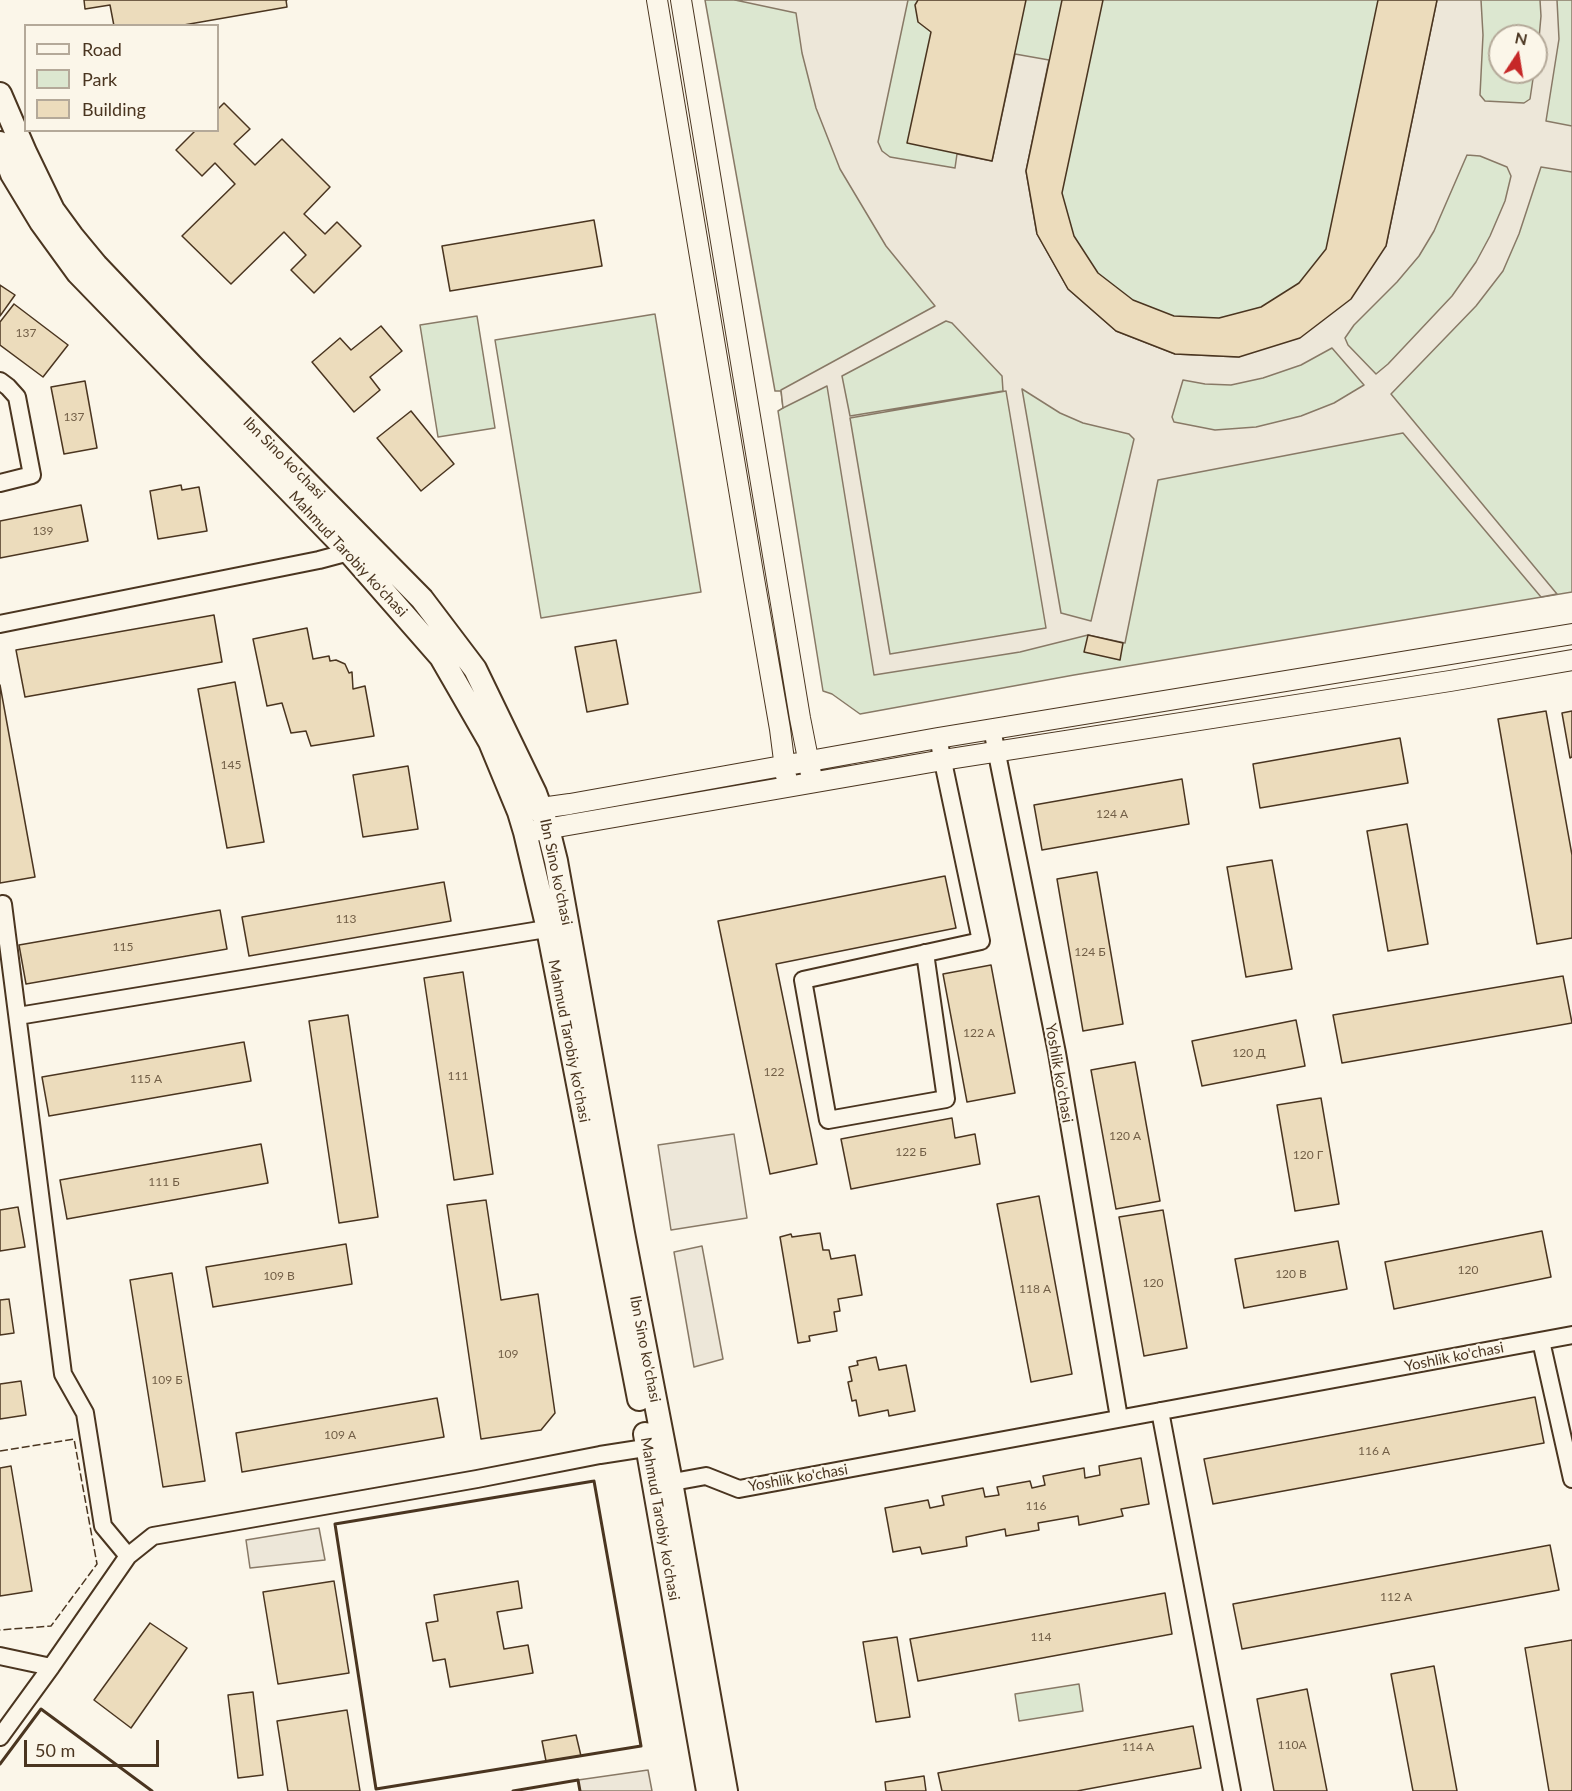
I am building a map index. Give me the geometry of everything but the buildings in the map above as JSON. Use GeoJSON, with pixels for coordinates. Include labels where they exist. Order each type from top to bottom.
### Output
{"type":"FeatureCollection","features":[{"type":"Feature","properties":{"kind":"main road","name":"Ibn Sino ko'chasi"},"geometry":{"type":"LineString","coordinates":[[0,94],[53,210],[96,265],[185,358],[356,545],[422,599],[475,669],[545,818],[558,927]]}},
{"type":"Feature","properties":{"kind":"main road","name":"Mahmud Tarobiy ko'chasi"},"geometry":{"type":"LineString","coordinates":[[0,143],[12,174],[41,222],[78,273],[356,545],[441,657],[490,742],[522,822],[558,927],[663,1484],[708,1791]]}},
{"type":"Feature","properties":{"kind":"main road"},"geometry":{"type":"LineString","coordinates":[[663,1484],[726,1791]]}},
{"type":"Feature","properties":{"kind":"street"},"geometry":{"type":"LineString","coordinates":[[657,0],[780,729],[787,786]]}},
{"type":"Feature","properties":{"kind":"street"},"geometry":{"type":"LineString","coordinates":[[681,0],[812,782]]}},
{"type":"Feature","properties":{"kind":"street"},"geometry":{"type":"LineString","coordinates":[[0,381],[17,397],[32,475],[0,483]]}},
{"type":"Feature","properties":{"kind":"street"},"geometry":{"type":"LineString","coordinates":[[725,411],[748,407]]}},
{"type":"Feature","properties":{"kind":"street"},"geometry":{"type":"LineString","coordinates":[[0,624],[319,560],[356,545]]}},
{"type":"Feature","properties":{"kind":"street"},"geometry":{"type":"LineString","coordinates":[[545,818],[808,760],[1572,634]]}},
{"type":"Feature","properties":{"kind":"street"},"geometry":{"type":"LineString","coordinates":[[522,822],[787,786],[1572,660]]}},
{"type":"Feature","properties":{"kind":"street","name":"Yoshlik ko'chasi"},"geometry":{"type":"LineString","coordinates":[[992,729],[1057,1053],[1119,1419]]}},
{"type":"Feature","properties":{"kind":"street"},"geometry":{"type":"LineString","coordinates":[[925,953],[946,1099],[828,1120],[803,980],[925,953],[981,941],[938,738]]}},
{"type":"Feature","properties":{"kind":"street"},"geometry":{"type":"LineString","coordinates":[[3,904],[63,1374],[85,1413],[103,1526],[128,1556]]}},
{"type":"Feature","properties":{"kind":"street"},"geometry":{"type":"LineString","coordinates":[[18,1017],[558,927]]}},
{"type":"Feature","properties":{"kind":"street","name":"Yoshlik ko'chasi"},"geometry":{"type":"LineString","coordinates":[[663,1484],[706,1476],[739,1489],[1572,1335]]}},
{"type":"Feature","properties":{"kind":"street"},"geometry":{"type":"LineString","coordinates":[[1541,1341],[1572,1479]]}},
{"type":"Feature","properties":{"kind":"street"},"geometry":{"type":"LineString","coordinates":[[1160,1411],[1232,1791]]}},
{"type":"Feature","properties":{"kind":"street"},"geometry":{"type":"LineString","coordinates":[[0,1737],[128,1556],[153,1536],[656,1446]]}},
{"type":"Feature","properties":{"kind":"street"},"geometry":{"type":"LineString","coordinates":[[0,1656],[51,1667]]}},
{"type":"Feature","properties":{"kind":"green space"},"geometry":{"type":"Polygon","coordinates":[[[705,0],[1572,0],[1572,592],[1074,675],[860,714],[832,694],[823,691],[778,411],[783,408],[781,391],[775,391],[705,0]]]}},
{"type":"Feature","properties":{"kind":"green space"},"geometry":{"type":"Polygon","coordinates":[[[655,314],[701,592],[541,618],[495,340],[655,314]]]}},
{"type":"Feature","properties":{"kind":"green space"},"geometry":{"type":"Polygon","coordinates":[[[477,316],[495,428],[438,437],[420,325],[477,316]]]}},
{"type":"Feature","properties":{"kind":"green space"},"geometry":{"type":"Polygon","coordinates":[[[1079,1684],[1083,1711],[1019,1721],[1015,1694],[1079,1684]]]}},
{"type":"Feature","properties":{"kind":"shaded area"},"geometry":{"type":"Polygon","coordinates":[[[735,0],[908,0],[878,142],[882,151],[890,157],[955,168],[957,154],[992,161],[1015,54],[1049,60],[1026,171],[1037,234],[1068,289],[1116,331],[1175,354],[1239,357],[1386,246],[1437,0],[1481,0],[1483,35],[1480,95],[1485,101],[1524,103],[1530,99],[1532,84],[1548,84],[1548,24],[1540,24],[1540,0],[1557,0],[1559,39],[1546,121],[1572,126],[1572,172],[1541,167],[1519,234],[1503,271],[1476,306],[1391,394],[1557,594],[1541,597],[1403,433],[1158,480],[1125,643],[1088,635],[1020,652],[874,675],[827,386],[783,408],[781,390],[935,306],[886,246],[840,169],[816,108],[802,53],[796,13],[735,0]],[[1467,155],[1434,231],[1419,256],[1397,282],[1354,325],[1345,338],[1348,345],[1376,374],[1452,296],[1476,262],[1505,201],[1511,176],[1507,167],[1480,156],[1467,155]],[[946,321],[842,376],[850,416],[1003,391],[1002,376],[952,323],[946,321]],[[1332,348],[1301,365],[1263,378],[1231,385],[1183,380],[1172,417],[1174,422],[1215,430],[1256,427],[1301,416],[1334,403],[1364,385],[1332,348]],[[1022,389],[1061,613],[1091,621],[1134,439],[1129,434],[1083,423],[1060,413],[1022,389]],[[1006,391],[850,418],[890,654],[1046,628],[1006,391]]]}},
{"type":"Feature","properties":{"kind":"shaded area"},"geometry":{"type":"Polygon","coordinates":[[[734,1134],[747,1218],[671,1230],[658,1145],[734,1134]]]}},
{"type":"Feature","properties":{"kind":"shaded area"},"geometry":{"type":"Polygon","coordinates":[[[702,1246],[723,1359],[694,1367],[674,1252],[702,1246]]]}},
{"type":"Feature","properties":{"kind":"shaded area"},"geometry":{"type":"Polygon","coordinates":[[[319,1528],[325,1560],[250,1568],[246,1540],[319,1528]]]}},
{"type":"Feature","properties":{"kind":"shaded area"},"geometry":{"type":"Polygon","coordinates":[[[648,1770],[652,1791],[580,1791],[578,1780],[648,1770]]]}},
{"type":"Feature","properties":{"kind":"fence"},"geometry":{"type":"LineString","coordinates":[[0,1451],[74,1439],[97,1564],[51,1626],[0,1630]]}},
{"type":"Feature","properties":{"kind":"wall"},"geometry":{"type":"LineString","coordinates":[[594,1481],[641,1746],[376,1789],[335,1524],[594,1481]]}},
{"type":"Feature","properties":{"kind":"wall"},"geometry":{"type":"LineString","coordinates":[[0,1764],[41,1709],[152,1791]]}},
{"type":"Feature","properties":{"kind":"wall"},"geometry":{"type":"LineString","coordinates":[[513,1791],[578,1780],[580,1791]]}}]}
